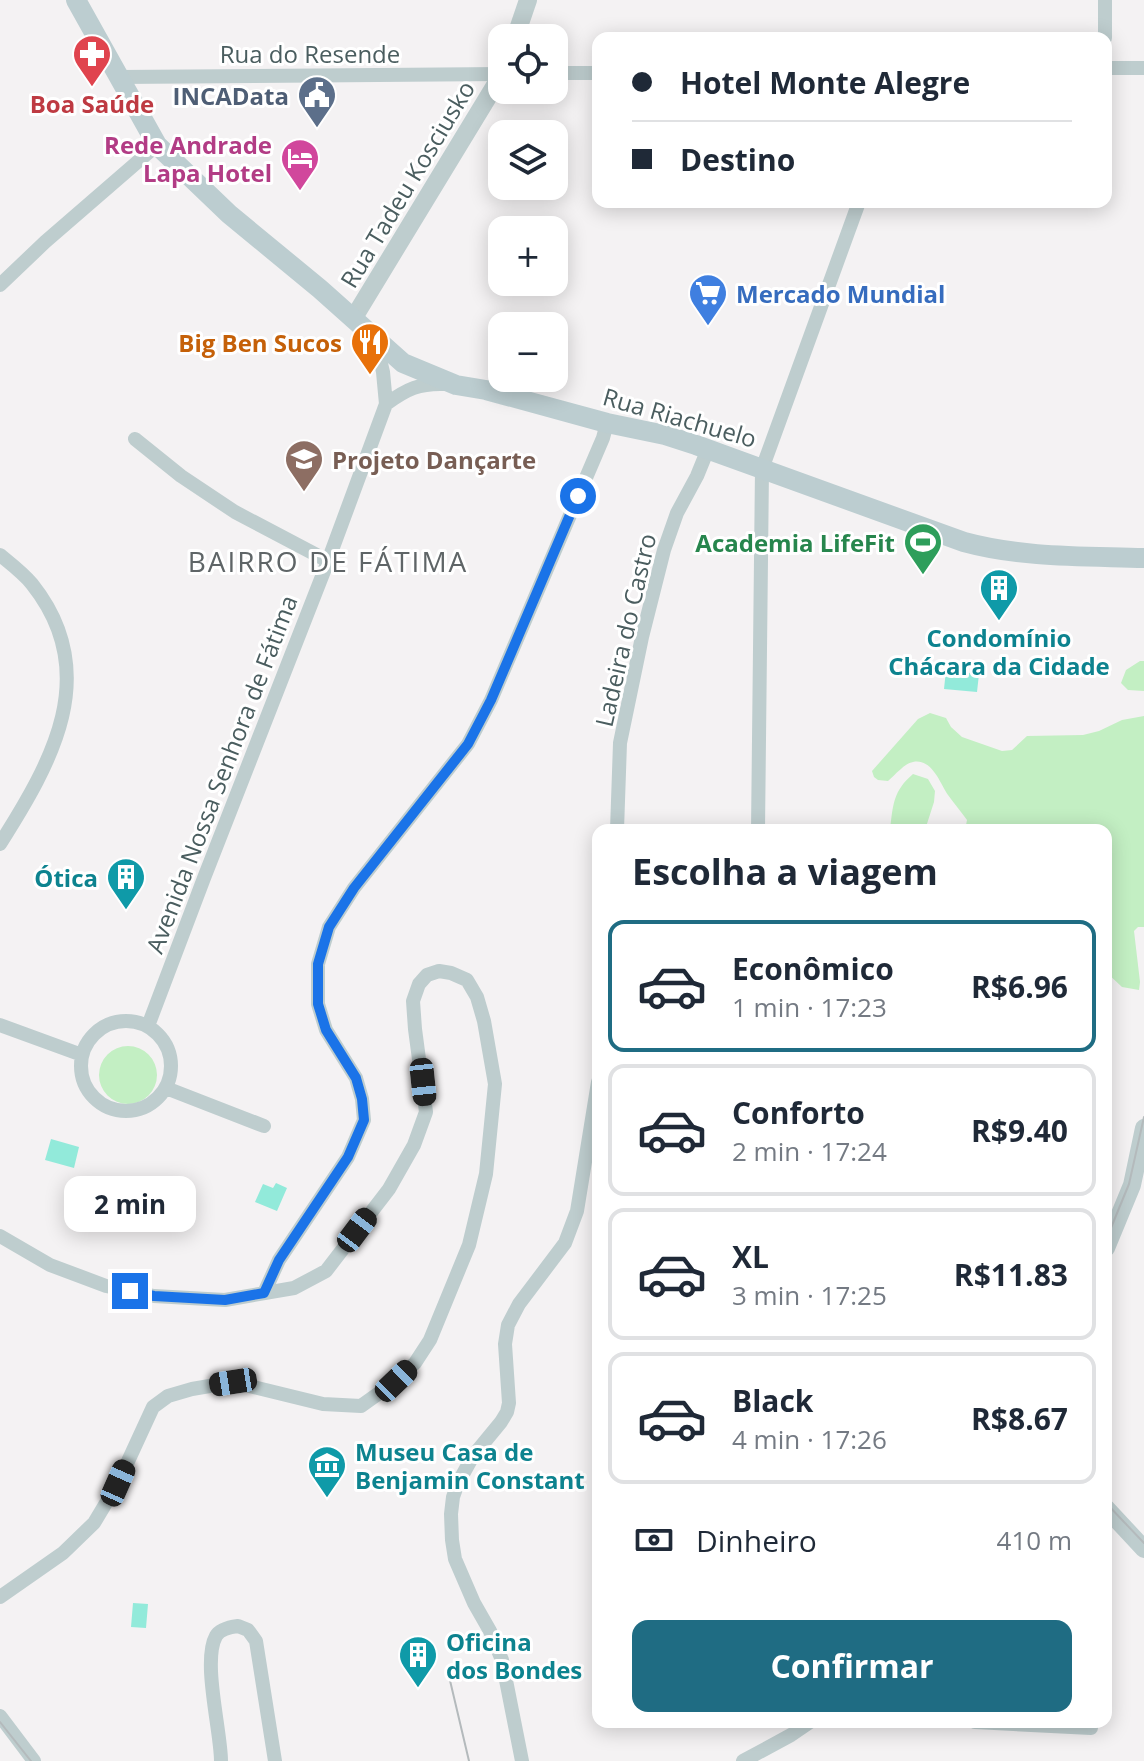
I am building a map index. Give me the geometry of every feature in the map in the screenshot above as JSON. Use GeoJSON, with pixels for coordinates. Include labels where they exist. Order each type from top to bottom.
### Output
{"type":"FeatureCollection","features":[{"type":"Feature","properties":{"kind":"main road","name":"Rua Riachuelo"},"geometry":{"type":"LineString","coordinates":[[76,0],[157,145],[229,214],[403,363],[456,385],[665,435],[991,550],[1144,558]]}},
{"type":"Feature","properties":{"kind":"street"},"geometry":{"type":"LineString","coordinates":[[520,24],[528,0]]}},
{"type":"Feature","properties":{"kind":"street"},"geometry":{"type":"LineString","coordinates":[[1105,0],[1105,32]]}},
{"type":"Feature","properties":{"kind":"street"},"geometry":{"type":"LineString","coordinates":[[1112,68],[1144,68]]}},
{"type":"Feature","properties":{"kind":"street"},"geometry":{"type":"LineString","coordinates":[[568,73],[592,73]]}},
{"type":"Feature","properties":{"kind":"street","name":"Rua do Resende"},"geometry":{"type":"LineString","coordinates":[[118,77],[488,74]]}},
{"type":"Feature","properties":{"kind":"street","name":"Rua Tadeu Kosciusko"},"geometry":{"type":"LineString","coordinates":[[353,319],[488,97]]}},
{"type":"Feature","properties":{"kind":"street"},"geometry":{"type":"LineString","coordinates":[[0,285],[157,145]]}},
{"type":"Feature","properties":{"kind":"street"},"geometry":{"type":"LineString","coordinates":[[758,824],[762,469],[857,208]]}},
{"type":"Feature","properties":{"kind":"street","name":"Avenida Nossa Senhora de Fátima"},"geometry":{"type":"LineString","coordinates":[[148,1026],[386,404],[375,338]]}},
{"type":"Feature","properties":{"kind":"street"},"geometry":{"type":"LineString","coordinates":[[386,404],[426,383],[456,385]]}},
{"type":"Feature","properties":{"kind":"street"},"geometry":{"type":"LineString","coordinates":[[264,1293],[279,1260],[348,1157],[364,1120],[356,1078],[326,1030],[318,1004],[318,964],[329,927],[354,888],[468,744],[498,686],[607,423]]}},
{"type":"Feature","properties":{"kind":"street"},"geometry":{"type":"LineString","coordinates":[[135,439],[181,476],[235,512],[328,561]]}},
{"type":"Feature","properties":{"kind":"street","name":"Ladeira do Castro"},"geometry":{"type":"LineString","coordinates":[[617,824],[620,743],[642,637],[664,550],[677,513],[708,449]]}},
{"type":"Feature","properties":{"kind":"street"},"geometry":{"type":"LineString","coordinates":[[0,555],[30,581],[46,604],[61,634],[68,665],[67,697],[54,747],[0,844]]}},
{"type":"Feature","properties":{"kind":"street"},"geometry":{"type":"LineString","coordinates":[[0,1236],[50,1265],[106,1286],[154,1296],[225,1300],[294,1288],[326,1271],[389,1189],[414,1145],[426,1112],[413,1001],[419,984],[427,975],[439,971],[451,973],[467,980],[477,997],[495,1084],[486,1174],[469,1245],[430,1340],[415,1363],[361,1406],[323,1404],[233,1382],[168,1396],[153,1407],[118,1483],[94,1523],[63,1553],[0,1597]]}},
{"type":"Feature","properties":{"kind":"street"},"geometry":{"type":"LineString","coordinates":[[117,1021],[133,1021],[148,1026],[158,1034],[171,1057],[172,1070],[162,1095],[138,1111],[110,1109],[97,1102],[82,1079],[80,1064],[91,1037],[117,1021]]}},
{"type":"Feature","properties":{"kind":"street"},"geometry":{"type":"LineString","coordinates":[[0,1025],[82,1055]]}},
{"type":"Feature","properties":{"kind":"street"},"geometry":{"type":"LineString","coordinates":[[166,1088],[264,1126]]}},
{"type":"Feature","properties":{"kind":"street"},"geometry":{"type":"LineString","coordinates":[[522,1761],[502,1660],[455,1559],[451,1514],[453,1497],[465,1469],[507,1412],[505,1344],[508,1325],[519,1304],[565,1243],[577,1211],[592,1119]]}},
{"type":"Feature","properties":{"kind":"street"},"geometry":{"type":"LineString","coordinates":[[1112,1233],[1132,1185],[1144,1128]]}},
{"type":"Feature","properties":{"kind":"street"},"geometry":{"type":"LineString","coordinates":[[1112,1514],[1144,1549]]}},
{"type":"Feature","properties":{"kind":"street"},"geometry":{"type":"LineString","coordinates":[[221,1761],[213,1699],[212,1648],[220,1631],[233,1626],[248,1630],[256,1641],[275,1761]]}},
{"type":"Feature","properties":{"kind":"street"},"geometry":{"type":"LineString","coordinates":[[0,1716],[33,1761]]}},
{"type":"Feature","properties":{"kind":"street"},"geometry":{"type":"LineString","coordinates":[[743,1761],[801,1728]]}},
{"type":"Feature","properties":{"kind":"shaded area"},"geometry":{"type":"Polygon","coordinates":[[[1144,661],[1144,691],[1128,690],[1121,683],[1126,670],[1144,661]]]}},
{"type":"Feature","properties":{"kind":"shaded area"},"geometry":{"type":"Polygon","coordinates":[[[946,670],[979,674],[977,692],[944,689],[946,670]]]}},
{"type":"Feature","properties":{"kind":"shaded area"},"geometry":{"type":"Polygon","coordinates":[[[930,713],[946,718],[962,737],[1002,751],[1012,750],[1027,736],[1083,735],[1122,720],[1144,716],[1144,927],[1134,931],[1139,990],[1122,987],[1112,978],[1112,824],[966,824],[967,820],[935,772],[925,764],[910,763],[888,781],[878,780],[872,771],[918,719],[930,713]]]}},
{"type":"Feature","properties":{"kind":"shaded area"},"geometry":{"type":"Polygon","coordinates":[[[913,774],[928,779],[935,791],[927,824],[891,824],[893,806],[906,780],[913,774]]]}},
{"type":"Feature","properties":{"kind":"shaded area"},"geometry":{"type":"Polygon","coordinates":[[[128,1046],[139,1048],[148,1055],[155,1064],[155,1086],[148,1095],[139,1102],[128,1104],[117,1102],[108,1095],[101,1086],[99,1075],[101,1064],[108,1055],[117,1048],[128,1046]]]}},
{"type":"Feature","properties":{"kind":"shaded area"},"geometry":{"type":"Polygon","coordinates":[[[51,1139],[79,1147],[74,1168],[45,1160],[51,1139]]]}},
{"type":"Feature","properties":{"kind":"shaded area"},"geometry":{"type":"Polygon","coordinates":[[[276,1183],[287,1188],[277,1211],[255,1202],[263,1184],[273,1188],[276,1183]]]}},
{"type":"Feature","properties":{"kind":"shaded area"},"geometry":{"type":"Polygon","coordinates":[[[133,1603],[148,1604],[146,1628],[131,1627],[133,1603]]]}},
{"type":"Feature","properties":{"kind":"tram line"},"geometry":{"type":"LineString","coordinates":[[1112,1225],[1129,1184],[1144,1117]]}},
{"type":"Feature","properties":{"kind":"tram line"},"geometry":{"type":"LineString","coordinates":[[1112,1509],[1144,1543]]}},
{"type":"Feature","properties":{"kind":"tram line"},"geometry":{"type":"LineString","coordinates":[[448,1672],[469,1761]]}},
{"type":"Feature","properties":{"kind":"tram line"},"geometry":{"type":"LineString","coordinates":[[0,1722],[31,1761]]}},
{"type":"Feature","properties":{"kind":"place","name":"Boa Saúde"},"geometry":{"type":"Point","coordinates":[92,88]}},
{"type":"Feature","properties":{"kind":"place","name":"INCAData"},"geometry":{"type":"Point","coordinates":[317,129]}},
{"type":"Feature","properties":{"kind":"place","name":"Rede Andrade Lapa Hotel"},"geometry":{"type":"Point","coordinates":[300,192]}},
{"type":"Feature","properties":{"kind":"place","name":"Mercado Mundial"},"geometry":{"type":"Point","coordinates":[708,327]}},
{"type":"Feature","properties":{"kind":"place","name":"Big Ben Sucos"},"geometry":{"type":"Point","coordinates":[370,376]}},
{"type":"Feature","properties":{"kind":"place","name":"Projeto Dançarte"},"geometry":{"type":"Point","coordinates":[304,493]}},
{"type":"Feature","properties":{"kind":"place","name":"Academia LifeFit"},"geometry":{"type":"Point","coordinates":[923,576]}},
{"type":"Feature","properties":{"kind":"place","name":"Condomínio Chácara da Cidade"},"geometry":{"type":"Point","coordinates":[999,622]}},
{"type":"Feature","properties":{"kind":"place","name":"Ótica"},"geometry":{"type":"Point","coordinates":[126,911]}},
{"type":"Feature","properties":{"kind":"place","name":"Museu Casa de Benjamin Constant"},"geometry":{"type":"Point","coordinates":[327,1499]}},
{"type":"Feature","properties":{"kind":"place","name":"Oficina dos Bondes"},"geometry":{"type":"Point","coordinates":[418,1689]}},
{"type":"Feature","properties":{"kind":"district","name":"BAIRRO DE FÁTIMA"},"geometry":{"type":"Point","coordinates":[328,561]}},
{"type":"Feature","properties":{"kind":"route"},"geometry":{"type":"LineString","coordinates":[[130,1291],[154,1296],[225,1300],[264,1293],[279,1260],[348,1157],[364,1120],[356,1078],[326,1030],[318,1004],[318,964],[329,927],[354,888],[468,744],[491,700],[578,496]]}}]}
